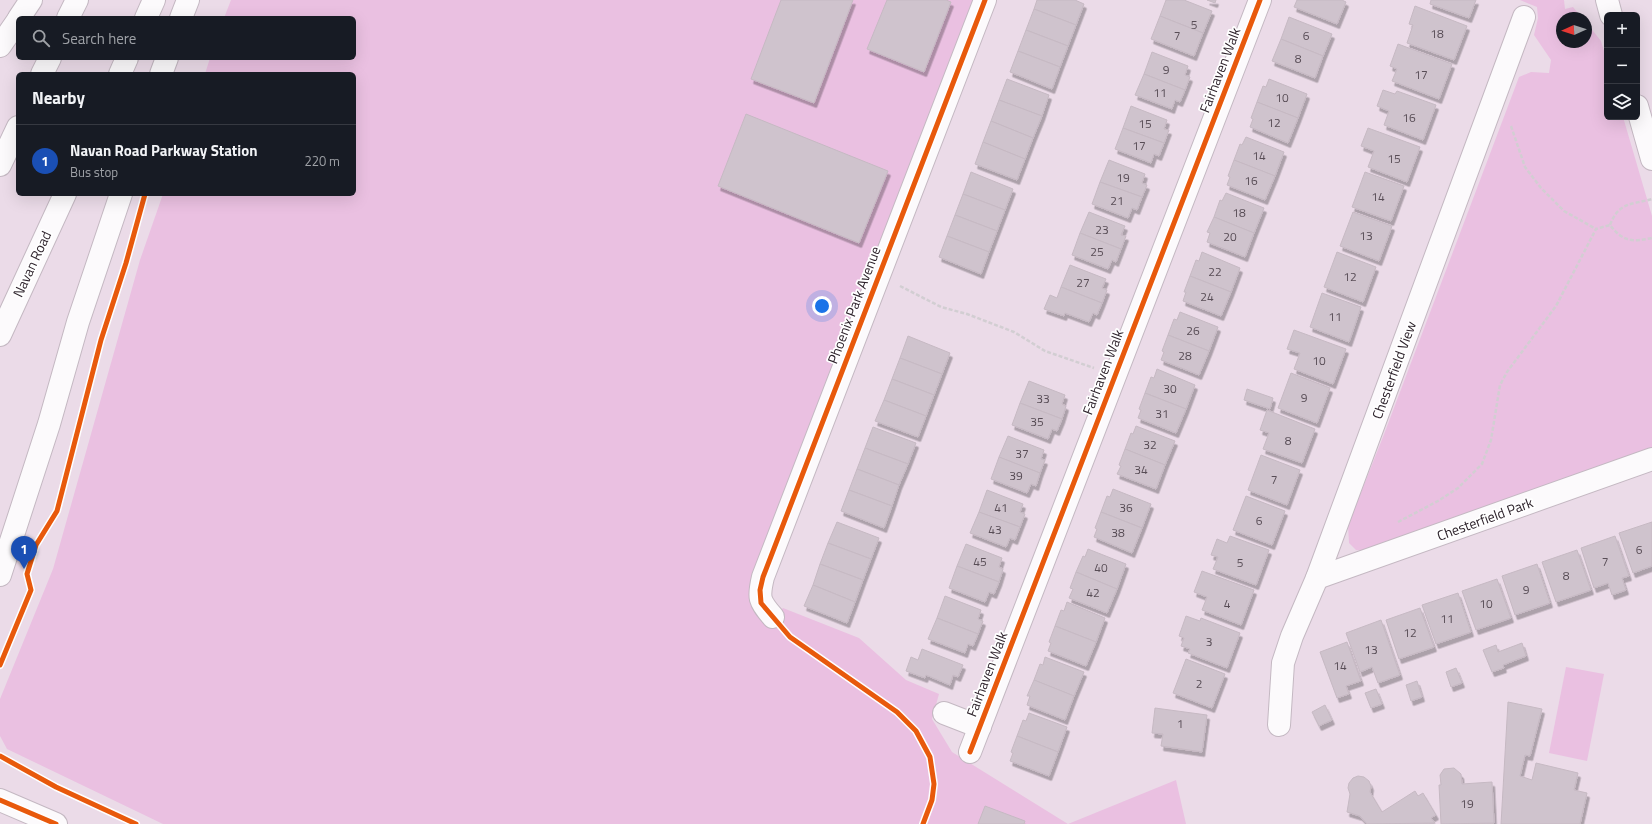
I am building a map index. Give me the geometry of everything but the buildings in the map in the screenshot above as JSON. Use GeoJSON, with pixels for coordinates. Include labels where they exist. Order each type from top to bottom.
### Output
{"type":"FeatureCollection","features":[{"type":"Feature","properties":{"kind":"street"},"geometry":{"type":"LineString","coordinates":[[21,16],[31,0]]}},
{"type":"Feature","properties":{"kind":"street"},"geometry":{"type":"LineString","coordinates":[[69,16],[77,0]]}},
{"type":"Feature","properties":{"kind":"street"},"geometry":{"type":"LineString","coordinates":[[147,16],[154,0]]}},
{"type":"Feature","properties":{"kind":"street"},"geometry":{"type":"LineString","coordinates":[[182,16],[188,0]]}},
{"type":"Feature","properties":{"kind":"street","name":"Phoenix Park Avenue"},"geometry":{"type":"LineString","coordinates":[[773,617],[761,603],[760,590],[763,577],[985,0]]}},
{"type":"Feature","properties":{"kind":"street","name":"Fairhaven Walk"},"geometry":{"type":"LineString","coordinates":[[970,752],[1260,0]]}},
{"type":"Feature","properties":{"kind":"street"},"geometry":{"type":"LineString","coordinates":[[1607,0],[1610,12]]}},
{"type":"Feature","properties":{"kind":"street","name":"Chesterfield View"},"geometry":{"type":"LineString","coordinates":[[1279,725],[1283,663],[1292,636],[1317,578],[1524,17]]}},
{"type":"Feature","properties":{"kind":"street"},"geometry":{"type":"LineString","coordinates":[[0,46],[16,23]]}},
{"type":"Feature","properties":{"kind":"street"},"geometry":{"type":"LineString","coordinates":[[43,72],[49,60]]}},
{"type":"Feature","properties":{"kind":"street"},"geometry":{"type":"LineString","coordinates":[[121,72],[126,60]]}},
{"type":"Feature","properties":{"kind":"street"},"geometry":{"type":"LineString","coordinates":[[162,72],[165,60]]}},
{"type":"Feature","properties":{"kind":"street"},"geometry":{"type":"LineString","coordinates":[[1640,117],[1652,159]]}},
{"type":"Feature","properties":{"kind":"street"},"geometry":{"type":"LineString","coordinates":[[0,166],[16,131]]}},
{"type":"Feature","properties":{"kind":"street","name":"Navan Road"},"geometry":{"type":"LineString","coordinates":[[0,335],[64,196]]}},
{"type":"Feature","properties":{"kind":"street"},"geometry":{"type":"LineString","coordinates":[[0,575],[49,424],[78,322],[120,196]]}},
{"type":"Feature","properties":{"kind":"street","name":"Chesterfield Park"},"geometry":{"type":"LineString","coordinates":[[1317,578],[1652,459]]}},
{"type":"Feature","properties":{"kind":"street"},"geometry":{"type":"LineString","coordinates":[[944,713],[980,727]]}},
{"type":"Feature","properties":{"kind":"street"},"geometry":{"type":"LineString","coordinates":[[0,800],[56,824]]}},
{"type":"Feature","properties":{"kind":"path"},"geometry":{"type":"LineString","coordinates":[[1491,106],[1506,112],[1525,167],[1541,188],[1564,211],[1596,229],[1610,225]]}},
{"type":"Feature","properties":{"kind":"path"},"geometry":{"type":"LineString","coordinates":[[1610,225],[1614,214],[1622,207],[1652,199]]}},
{"type":"Feature","properties":{"kind":"path"},"geometry":{"type":"LineString","coordinates":[[1610,225],[1617,234],[1628,240],[1638,241],[1652,238]]}},
{"type":"Feature","properties":{"kind":"path"},"geometry":{"type":"LineString","coordinates":[[1397,522],[1438,501],[1458,488],[1482,464],[1491,440],[1500,385],[1506,372],[1556,306],[1596,229]]}},
{"type":"Feature","properties":{"kind":"path"},"geometry":{"type":"LineString","coordinates":[[878,276],[941,307],[967,314],[1014,332],[1045,351],[1115,375]]}},
{"type":"Feature","properties":{"kind":"path"},"geometry":{"type":"LineString","coordinates":[[34,552],[36,545],[57,511],[59,504]]}},
{"type":"Feature","properties":{"kind":"path"},"geometry":{"type":"LineString","coordinates":[[28,596],[31,590],[27,574],[29,567]]}},
{"type":"Feature","properties":{"kind":"shaded area"},"geometry":{"type":"Polygon","coordinates":[[[231,0],[974,0],[754,575],[767,625],[783,608],[859,638],[906,680],[939,694],[932,719],[952,752],[1068,824],[163,824],[7,749],[0,736],[0,699],[53,569],[140,260],[162,196],[356,196],[356,72],[206,72],[209,60],[356,60],[356,16],[225,16],[231,0]]]}},
{"type":"Feature","properties":{"kind":"shaded area"},"geometry":{"type":"Polygon","coordinates":[[[1520,0],[1564,0],[1565,9],[1573,7],[1577,12],[1556,12],[1556,48],[1592,48],[1592,30],[1601,41],[1604,51],[1604,120],[1624,120],[1652,216],[1652,447],[1423,534],[1370,551],[1356,550],[1349,543],[1348,525],[1383,437],[1519,77],[1531,72],[1549,73],[1551,60],[1534,35],[1538,18],[1537,7],[1520,0]]]}},
{"type":"Feature","properties":{"kind":"shaded area"},"geometry":{"type":"Polygon","coordinates":[[[1566,667],[1604,674],[1587,761],[1549,753],[1566,667]]]}},
{"type":"Feature","properties":{"kind":"shaded area"},"geometry":{"type":"Polygon","coordinates":[[[1176,780],[1186,824],[1068,824],[1176,780]]]}},
{"type":"Feature","properties":{"kind":"cycle path"},"geometry":{"type":"LineString","coordinates":[[923,824],[932,800],[934,784],[930,757],[916,731],[897,712],[790,637],[761,603],[760,590],[763,577],[985,0]]}},
{"type":"Feature","properties":{"kind":"cycle path"},"geometry":{"type":"LineString","coordinates":[[970,752],[1260,0]]}},
{"type":"Feature","properties":{"kind":"cycle path"},"geometry":{"type":"LineString","coordinates":[[0,665],[31,590],[27,574],[36,545],[57,511],[101,340],[126,263],[144,196]]}},
{"type":"Feature","properties":{"kind":"cycle path"},"geometry":{"type":"LineString","coordinates":[[0,756],[56,787],[136,824]]}},
{"type":"Feature","properties":{"kind":"cycle path"},"geometry":{"type":"LineString","coordinates":[[0,800],[56,824]]}},
{"type":"Feature","properties":{"kind":"place","name":"Navan Road Parkway Station"},"geometry":{"type":"Point","coordinates":[24,569]}}]}
